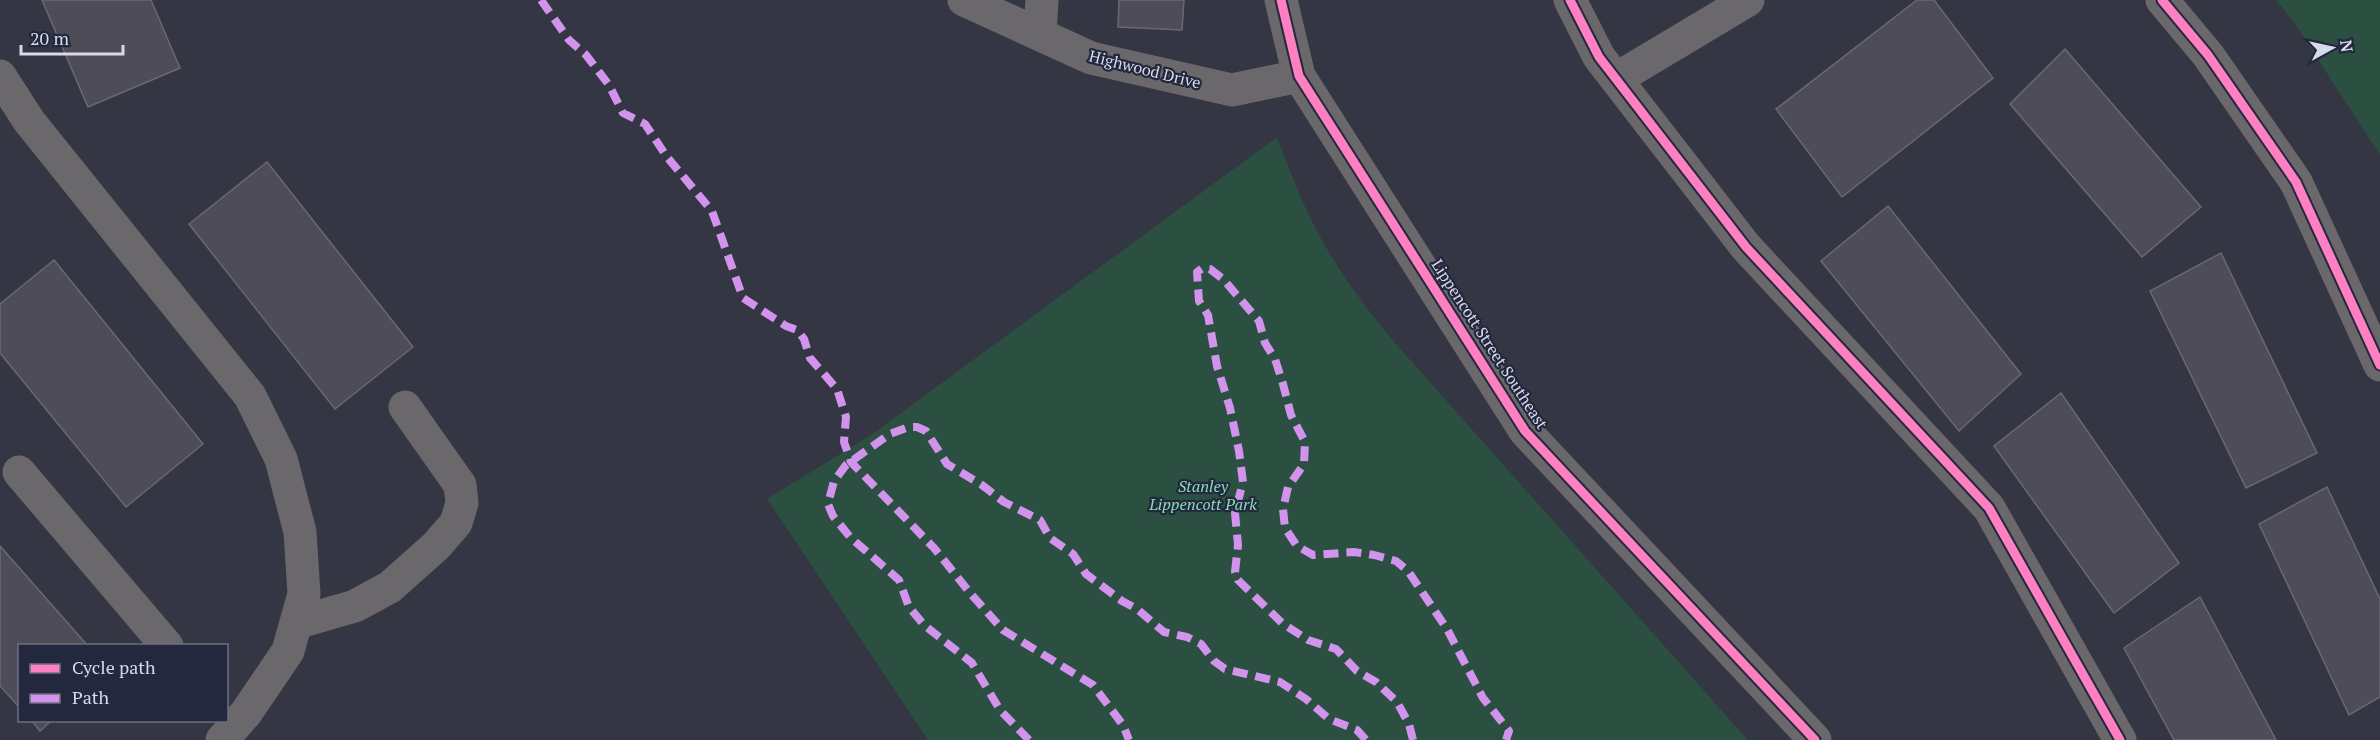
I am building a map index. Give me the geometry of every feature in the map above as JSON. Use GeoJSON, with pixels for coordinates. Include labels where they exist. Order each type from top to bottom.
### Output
{"type":"FeatureCollection","features":[{"type":"Feature","properties":{"kind":"street","name":"Highwood Drive"},"geometry":{"type":"LineString","coordinates":[[964,0],[1091,58],[1232,90],[1299,76]]}},
{"type":"Feature","properties":{"kind":"street"},"geometry":{"type":"LineString","coordinates":[[1040,35],[1042,0]]}},
{"type":"Feature","properties":{"kind":"street","name":"Lippencott Street Southeast"},"geometry":{"type":"LineString","coordinates":[[1281,0],[1299,76],[1525,431],[1815,740]]}},
{"type":"Feature","properties":{"kind":"street"},"geometry":{"type":"LineString","coordinates":[[1570,0],[1599,57],[1746,247],[1989,508],[2120,740]]}},
{"type":"Feature","properties":{"kind":"street"},"geometry":{"type":"LineString","coordinates":[[1616,79],[1748,0]]}},
{"type":"Feature","properties":{"kind":"street"},"geometry":{"type":"LineString","coordinates":[[2162,0],[2208,55],[2296,182],[2380,365]]}},
{"type":"Feature","properties":{"kind":"street"},"geometry":{"type":"LineString","coordinates":[[0,76],[29,121],[250,396],[281,459],[300,531],[304,594],[288,651],[246,713],[228,727]]}},
{"type":"Feature","properties":{"kind":"street"},"geometry":{"type":"LineString","coordinates":[[296,623],[355,606],[390,587],[436,546],[456,523],[462,503],[460,484],[405,407]]}},
{"type":"Feature","properties":{"kind":"street"},"geometry":{"type":"LineString","coordinates":[[19,472],[166,644]]}},
{"type":"Feature","properties":{"kind":"green space"},"geometry":{"type":"Polygon","coordinates":[[[2276,0],[2380,0],[2380,155],[2295,24],[2276,0]]]}},
{"type":"Feature","properties":{"kind":"green space","name":"Stanley Lippencott Park"},"geometry":{"type":"Polygon","coordinates":[[[1277,137],[1304,204],[1323,242],[1346,279],[1380,325],[1748,740],[928,740],[767,499],[871,435],[1277,137]]]}},
{"type":"Feature","properties":{"kind":"building"},"geometry":{"type":"Polygon","coordinates":[[[42,0],[151,0],[180,68],[88,107],[42,0]]]}},
{"type":"Feature","properties":{"kind":"building"},"geometry":{"type":"Polygon","coordinates":[[[1119,0],[1184,0],[1182,30],[1118,27],[1119,0]]]}},
{"type":"Feature","properties":{"kind":"building"},"geometry":{"type":"Polygon","coordinates":[[[1917,0],[1934,0],[1993,78],[1842,197],[1776,109],[1917,0]]]}},
{"type":"Feature","properties":{"kind":"building"},"geometry":{"type":"Polygon","coordinates":[[[2065,49],[2201,207],[2142,257],[2010,104],[2065,49]]]}},
{"type":"Feature","properties":{"kind":"building"},"geometry":{"type":"Polygon","coordinates":[[[267,162],[413,347],[335,409],[189,224],[267,162]]]}},
{"type":"Feature","properties":{"kind":"building"},"geometry":{"type":"Polygon","coordinates":[[[1888,206],[2021,374],[1959,431],[1821,261],[1888,206]]]}},
{"type":"Feature","properties":{"kind":"building"},"geometry":{"type":"Polygon","coordinates":[[[2221,253],[2317,453],[2246,488],[2150,291],[2221,253]]]}},
{"type":"Feature","properties":{"kind":"building"},"geometry":{"type":"Polygon","coordinates":[[[54,260],[203,444],[126,507],[0,353],[0,304],[54,260]]]}},
{"type":"Feature","properties":{"kind":"building"},"geometry":{"type":"Polygon","coordinates":[[[2061,393],[2179,563],[2114,613],[1994,446],[2061,393]]]}},
{"type":"Feature","properties":{"kind":"building"},"geometry":{"type":"Polygon","coordinates":[[[2327,487],[2380,599],[2380,697],[2349,715],[2259,524],[2327,487]]]}},
{"type":"Feature","properties":{"kind":"building"},"geometry":{"type":"Polygon","coordinates":[[[0,546],[86,644],[18,644],[18,706],[0,686],[0,546]]]}},
{"type":"Feature","properties":{"kind":"building"},"geometry":{"type":"Polygon","coordinates":[[[2200,597],[2276,740],[2174,740],[2124,648],[2200,597]]]}},
{"type":"Feature","properties":{"kind":"building"},"geometry":{"type":"Polygon","coordinates":[[[33,722],[50,722],[40,731],[33,722]]]}},
{"type":"Feature","properties":{"kind":"marked path"},"geometry":{"type":"LineString","coordinates":[[541,0],[569,40],[586,55],[609,85],[623,113],[645,124],[667,157],[712,211],[743,298],[786,326],[797,330],[804,339],[810,358],[837,389],[846,417],[844,442],[851,462],[934,548],[1003,630],[1093,685],[1123,725],[1129,740]]}},
{"type":"Feature","properties":{"kind":"marked path"},"geometry":{"type":"LineString","coordinates":[[1413,740],[1409,724],[1397,702],[1376,682],[1357,671],[1336,649],[1308,640],[1282,623],[1238,580],[1235,572],[1238,545],[1235,513],[1243,482],[1230,408],[1217,366],[1208,315],[1199,301],[1197,272],[1203,268],[1210,269],[1223,279],[1259,321],[1265,343],[1275,359],[1291,415],[1305,442],[1304,464],[1288,487],[1283,509],[1285,528],[1297,546],[1313,555],[1354,552],[1374,555],[1396,561],[1408,571],[1447,629],[1483,698],[1509,731],[1506,740]]}},
{"type":"Feature","properties":{"kind":"marked path"},"geometry":{"type":"LineString","coordinates":[[1029,740],[1000,710],[972,663],[924,625],[909,607],[899,580],[850,537],[833,516],[828,504],[834,481],[846,465],[890,434],[909,427],[917,427],[926,431],[947,464],[982,485],[1004,502],[1040,520],[1050,538],[1073,554],[1086,574],[1122,601],[1137,609],[1164,632],[1187,637],[1201,644],[1214,661],[1225,669],[1280,682],[1306,699],[1329,719],[1357,730],[1366,740]]}},
{"type":"Feature","properties":{"kind":"cycle path"},"geometry":{"type":"LineString","coordinates":[[1281,0],[1299,76],[1525,431],[1815,740]]}},
{"type":"Feature","properties":{"kind":"cycle path"},"geometry":{"type":"LineString","coordinates":[[1570,0],[1599,57],[1746,247],[1989,508],[2120,740]]}},
{"type":"Feature","properties":{"kind":"cycle path"},"geometry":{"type":"LineString","coordinates":[[2162,0],[2208,55],[2296,182],[2380,365]]}}]}
